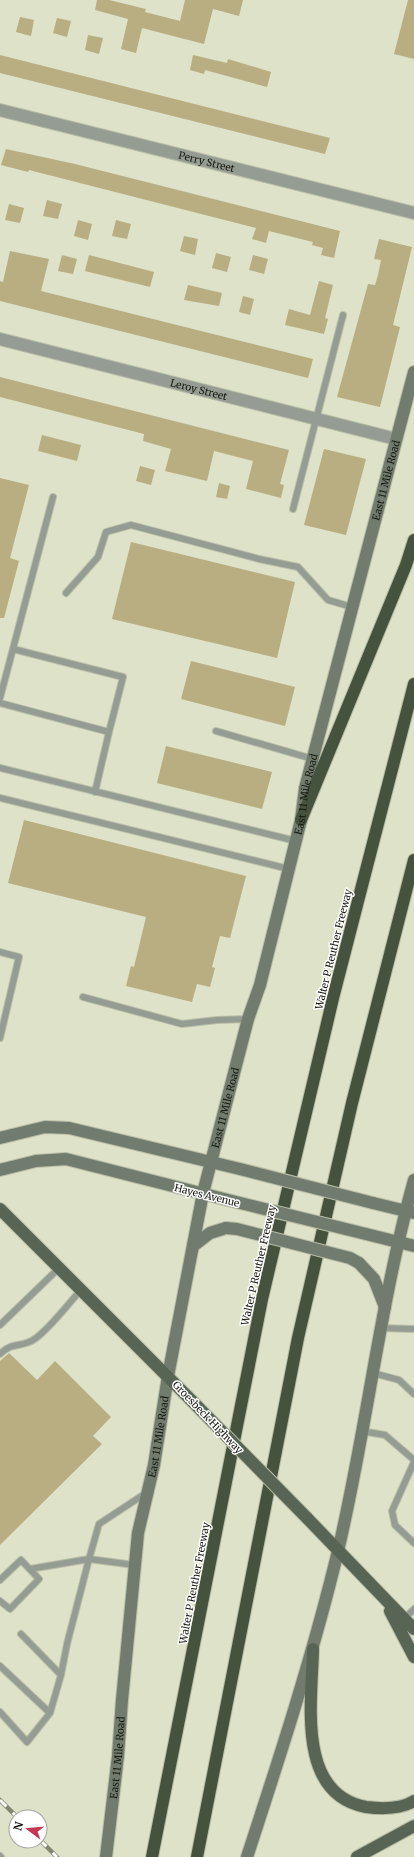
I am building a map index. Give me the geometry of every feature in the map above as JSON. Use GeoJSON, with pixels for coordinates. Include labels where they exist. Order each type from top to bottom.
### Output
{"type":"FeatureCollection","features":[{"type":"Feature","properties":{"kind":"highway"},"geometry":{"type":"LineString","coordinates":[[302,820],[403,572],[414,540]]}},
{"type":"Feature","properties":{"kind":"highway","name":"Walter P Reuther Freeway"},"geometry":{"type":"LineString","coordinates":[[152,1857],[262,1299],[333,998],[414,684]]}},
{"type":"Feature","properties":{"kind":"highway"},"geometry":{"type":"LineString","coordinates":[[197,1857],[298,1338],[352,1103],[414,860]]}},
{"type":"Feature","properties":{"kind":"main road","name":"East 11 Mile Road"},"geometry":{"type":"LineString","coordinates":[[106,1857],[118,1756],[138,1533],[203,1193],[248,1019],[260,985],[302,820],[305,788],[414,372]]}},
{"type":"Feature","properties":{"kind":"main road"},"geometry":{"type":"LineString","coordinates":[[0,1138],[39,1128],[56,1126],[240,1169],[410,1212]]}},
{"type":"Feature","properties":{"kind":"main road","name":"Hayes Avenue"},"geometry":{"type":"LineString","coordinates":[[0,1170],[36,1161],[66,1159],[414,1246]]}},
{"type":"Feature","properties":{"kind":"main road"},"geometry":{"type":"LineString","coordinates":[[247,1857],[313,1649],[338,1550],[398,1242],[410,1212],[414,1180]]}},
{"type":"Feature","properties":{"kind":"main road","name":"Groesbeck Highway"},"geometry":{"type":"LineString","coordinates":[[0,1209],[168,1376],[338,1550],[385,1601],[414,1629]]}},
{"type":"Feature","properties":{"kind":"main road"},"geometry":{"type":"LineString","coordinates":[[193,1246],[210,1233],[226,1228],[237,1229],[350,1258],[359,1263],[374,1279],[385,1308]]}},
{"type":"Feature","properties":{"kind":"main road"},"geometry":{"type":"LineString","coordinates":[[385,1601],[414,1657]]}},
{"type":"Feature","properties":{"kind":"main road"},"geometry":{"type":"LineString","coordinates":[[313,1649],[311,1736],[320,1772],[328,1785],[344,1798],[362,1806],[380,1809],[409,1804],[414,1801]]}},
{"type":"Feature","properties":{"kind":"main road"},"geometry":{"type":"LineString","coordinates":[[357,1857],[414,1826]]}},
{"type":"Feature","properties":{"kind":"street","name":"Perry Street"},"geometry":{"type":"LineString","coordinates":[[0,110],[414,213]]}},
{"type":"Feature","properties":{"kind":"street","name":"Leroy Street"},"geometry":{"type":"LineString","coordinates":[[0,339],[396,439]]}},
{"type":"Feature","properties":{"kind":"lane"},"geometry":{"type":"LineString","coordinates":[[293,509],[343,316]]}},
{"type":"Feature","properties":{"kind":"lane"},"geometry":{"type":"LineString","coordinates":[[0,698],[52,497]]}},
{"type":"Feature","properties":{"kind":"lane"},"geometry":{"type":"LineString","coordinates":[[66,593],[98,557],[106,532],[131,525],[259,559],[298,567],[328,600],[352,607]]}},
{"type":"Feature","properties":{"kind":"lane"},"geometry":{"type":"LineString","coordinates":[[13,649],[123,677],[95,792]]}},
{"type":"Feature","properties":{"kind":"lane"},"geometry":{"type":"LineString","coordinates":[[0,703],[109,732]]}},
{"type":"Feature","properties":{"kind":"lane"},"geometry":{"type":"LineString","coordinates":[[216,731],[313,758]]}},
{"type":"Feature","properties":{"kind":"lane"},"geometry":{"type":"LineString","coordinates":[[0,768],[296,841]]}},
{"type":"Feature","properties":{"kind":"lane"},"geometry":{"type":"LineString","coordinates":[[0,798],[289,869]]}},
{"type":"Feature","properties":{"kind":"lane"},"geometry":{"type":"LineString","coordinates":[[0,952],[19,957],[0,1038]]}},
{"type":"Feature","properties":{"kind":"lane"},"geometry":{"type":"LineString","coordinates":[[82,997],[182,1024],[217,1020],[248,1019]]}},
{"type":"Feature","properties":{"kind":"lane"},"geometry":{"type":"LineString","coordinates":[[0,1325],[59,1268]]}},
{"type":"Feature","properties":{"kind":"lane"},"geometry":{"type":"LineString","coordinates":[[0,1354],[7,1346],[14,1344],[24,1345],[36,1338],[81,1290]]}},
{"type":"Feature","properties":{"kind":"lane"},"geometry":{"type":"LineString","coordinates":[[381,1328],[414,1329]]}},
{"type":"Feature","properties":{"kind":"lane"},"geometry":{"type":"LineString","coordinates":[[373,1373],[398,1380],[414,1394]]}},
{"type":"Feature","properties":{"kind":"lane"},"geometry":{"type":"LineString","coordinates":[[361,1432],[385,1435],[414,1461],[392,1511],[395,1525],[414,1543]]}},
{"type":"Feature","properties":{"kind":"lane"},"geometry":{"type":"LineString","coordinates":[[0,1712],[27,1742],[50,1713],[99,1524],[147,1492]]}},
{"type":"Feature","properties":{"kind":"lane"},"geometry":{"type":"LineString","coordinates":[[30,1569],[89,1559],[134,1565]]}},
{"type":"Feature","properties":{"kind":"lane"},"geometry":{"type":"LineString","coordinates":[[0,1580],[20,1560],[39,1580],[10,1609],[0,1601]]}},
{"type":"Feature","properties":{"kind":"lane"},"geometry":{"type":"LineString","coordinates":[[404,1619],[414,1609]]}},
{"type":"Feature","properties":{"kind":"lane"},"geometry":{"type":"LineString","coordinates":[[21,1634],[61,1675]]}},
{"type":"Feature","properties":{"kind":"lane"},"geometry":{"type":"LineString","coordinates":[[0,1666],[50,1713]]}},
{"type":"Feature","properties":{"kind":"building"},"geometry":{"type":"Polygon","coordinates":[[[97,0],[109,0],[146,9],[145,12],[180,21],[185,0],[243,0],[239,16],[213,9],[204,44],[142,28],[136,53],[121,49],[128,19],[95,10],[97,0]]]}},
{"type":"Feature","properties":{"kind":"building"},"geometry":{"type":"Polygon","coordinates":[[[408,0],[414,0],[414,59],[394,54],[408,0]]]}},
{"type":"Feature","properties":{"kind":"building"},"geometry":{"type":"Polygon","coordinates":[[[20,17],[34,20],[31,36],[16,32],[20,17]]]}},
{"type":"Feature","properties":{"kind":"building"},"geometry":{"type":"Polygon","coordinates":[[[57,18],[71,21],[67,37],[53,33],[57,18]]]}},
{"type":"Feature","properties":{"kind":"building"},"geometry":{"type":"Polygon","coordinates":[[[88,35],[103,38],[99,54],[85,50],[88,35]]]}},
{"type":"Feature","properties":{"kind":"building"},"geometry":{"type":"Polygon","coordinates":[[[0,55],[330,138],[325,154],[0,73],[0,55]]]}},
{"type":"Feature","properties":{"kind":"building"},"geometry":{"type":"Polygon","coordinates":[[[193,55],[227,63],[228,59],[271,72],[267,87],[205,70],[204,74],[190,70],[193,55]]]}},
{"type":"Feature","properties":{"kind":"building"},"geometry":{"type":"Polygon","coordinates":[[[6,149],[75,164],[340,231],[334,258],[321,255],[323,248],[312,245],[313,242],[269,231],[266,243],[252,239],[256,228],[29,170],[28,172],[1,165],[6,149]]]}},
{"type":"Feature","properties":{"kind":"building"},"geometry":{"type":"Polygon","coordinates":[[[47,200],[62,204],[58,219],[43,216],[47,200]]]}},
{"type":"Feature","properties":{"kind":"building"},"geometry":{"type":"Polygon","coordinates":[[[9,204],[24,208],[20,223],[5,220],[9,204]]]}},
{"type":"Feature","properties":{"kind":"building"},"geometry":{"type":"Polygon","coordinates":[[[78,220],[92,224],[88,240],[74,236],[78,220]]]}},
{"type":"Feature","properties":{"kind":"building"},"geometry":{"type":"Polygon","coordinates":[[[116,220],[131,224],[127,239],[112,236],[116,220]]]}},
{"type":"Feature","properties":{"kind":"building"},"geometry":{"type":"Polygon","coordinates":[[[184,236],[198,239],[195,255],[180,251],[184,236]]]}},
{"type":"Feature","properties":{"kind":"building"},"geometry":{"type":"Polygon","coordinates":[[[379,239],[412,247],[393,325],[400,327],[380,407],[337,397],[368,284],[375,285],[378,275],[381,260],[374,259],[379,239]]]}},
{"type":"Feature","properties":{"kind":"building"},"geometry":{"type":"Polygon","coordinates":[[[10,251],[49,259],[41,291],[313,359],[308,378],[0,301],[0,281],[3,282],[10,251]]]}},
{"type":"Feature","properties":{"kind":"building"},"geometry":{"type":"Polygon","coordinates":[[[216,253],[231,257],[227,272],[212,268],[216,253]]]}},
{"type":"Feature","properties":{"kind":"building"},"geometry":{"type":"Polygon","coordinates":[[[62,255],[77,259],[73,274],[58,271],[62,255]]]}},
{"type":"Feature","properties":{"kind":"building"},"geometry":{"type":"Polygon","coordinates":[[[89,255],[154,272],[150,287],[85,271],[89,255]]]}},
{"type":"Feature","properties":{"kind":"building"},"geometry":{"type":"Polygon","coordinates":[[[253,255],[268,259],[264,274],[249,270],[253,255]]]}},
{"type":"Feature","properties":{"kind":"building"},"geometry":{"type":"Polygon","coordinates":[[[319,281],[333,285],[325,318],[328,319],[324,334],[285,325],[289,309],[310,315],[319,281]]]}},
{"type":"Feature","properties":{"kind":"building"},"geometry":{"type":"Polygon","coordinates":[[[188,285],[222,293],[219,306],[184,300],[188,285]]]}},
{"type":"Feature","properties":{"kind":"building"},"geometry":{"type":"Polygon","coordinates":[[[243,296],[254,299],[250,315],[239,312],[243,296]]]}},
{"type":"Feature","properties":{"kind":"building"},"geometry":{"type":"Polygon","coordinates":[[[0,377],[289,450],[280,484],[284,485],[281,498],[246,489],[253,461],[214,451],[207,481],[165,471],[171,449],[143,441],[144,434],[0,397],[0,377]]]}},
{"type":"Feature","properties":{"kind":"building"},"geometry":{"type":"Polygon","coordinates":[[[42,435],[81,445],[77,461],[38,451],[42,435]]]}},
{"type":"Feature","properties":{"kind":"building"},"geometry":{"type":"Polygon","coordinates":[[[324,449],[366,459],[346,535],[304,525],[324,449]]]}},
{"type":"Feature","properties":{"kind":"building"},"geometry":{"type":"Polygon","coordinates":[[[140,466],[155,470],[151,485],[136,481],[140,466]]]}},
{"type":"Feature","properties":{"kind":"building"},"geometry":{"type":"Polygon","coordinates":[[[0,478],[29,485],[10,558],[19,561],[4,618],[0,618],[0,478]]]}},
{"type":"Feature","properties":{"kind":"building"},"geometry":{"type":"Polygon","coordinates":[[[219,483],[230,486],[227,499],[216,497],[219,483]]]}},
{"type":"Feature","properties":{"kind":"building"},"geometry":{"type":"Polygon","coordinates":[[[131,542],[295,582],[277,658],[112,619],[131,542]]]}},
{"type":"Feature","properties":{"kind":"building"},"geometry":{"type":"Polygon","coordinates":[[[191,661],[295,687],[285,726],[181,699],[191,661]]]}},
{"type":"Feature","properties":{"kind":"building"},"geometry":{"type":"Polygon","coordinates":[[[166,746],[272,772],[262,809],[157,783],[166,746]]]}},
{"type":"Feature","properties":{"kind":"building"},"geometry":{"type":"Polygon","coordinates":[[[24,820],[246,876],[230,938],[220,936],[212,967],[215,968],[210,987],[197,984],[192,1002],[126,986],[131,966],[134,967],[146,917],[8,883],[24,820]]]}},
{"type":"Feature","properties":{"kind":"building"},"geometry":{"type":"Polygon","coordinates":[[[9,1353],[37,1380],[55,1361],[111,1417],[93,1436],[102,1444],[0,1545],[0,1361],[9,1353]]]}},
{"type":"Feature","properties":{"kind":"railway"},"geometry":{"type":"LineString","coordinates":[[0,1800],[9,1809]]}},
{"type":"Feature","properties":{"kind":"railway"},"geometry":{"type":"LineString","coordinates":[[48,1848],[57,1857]]}}]}
